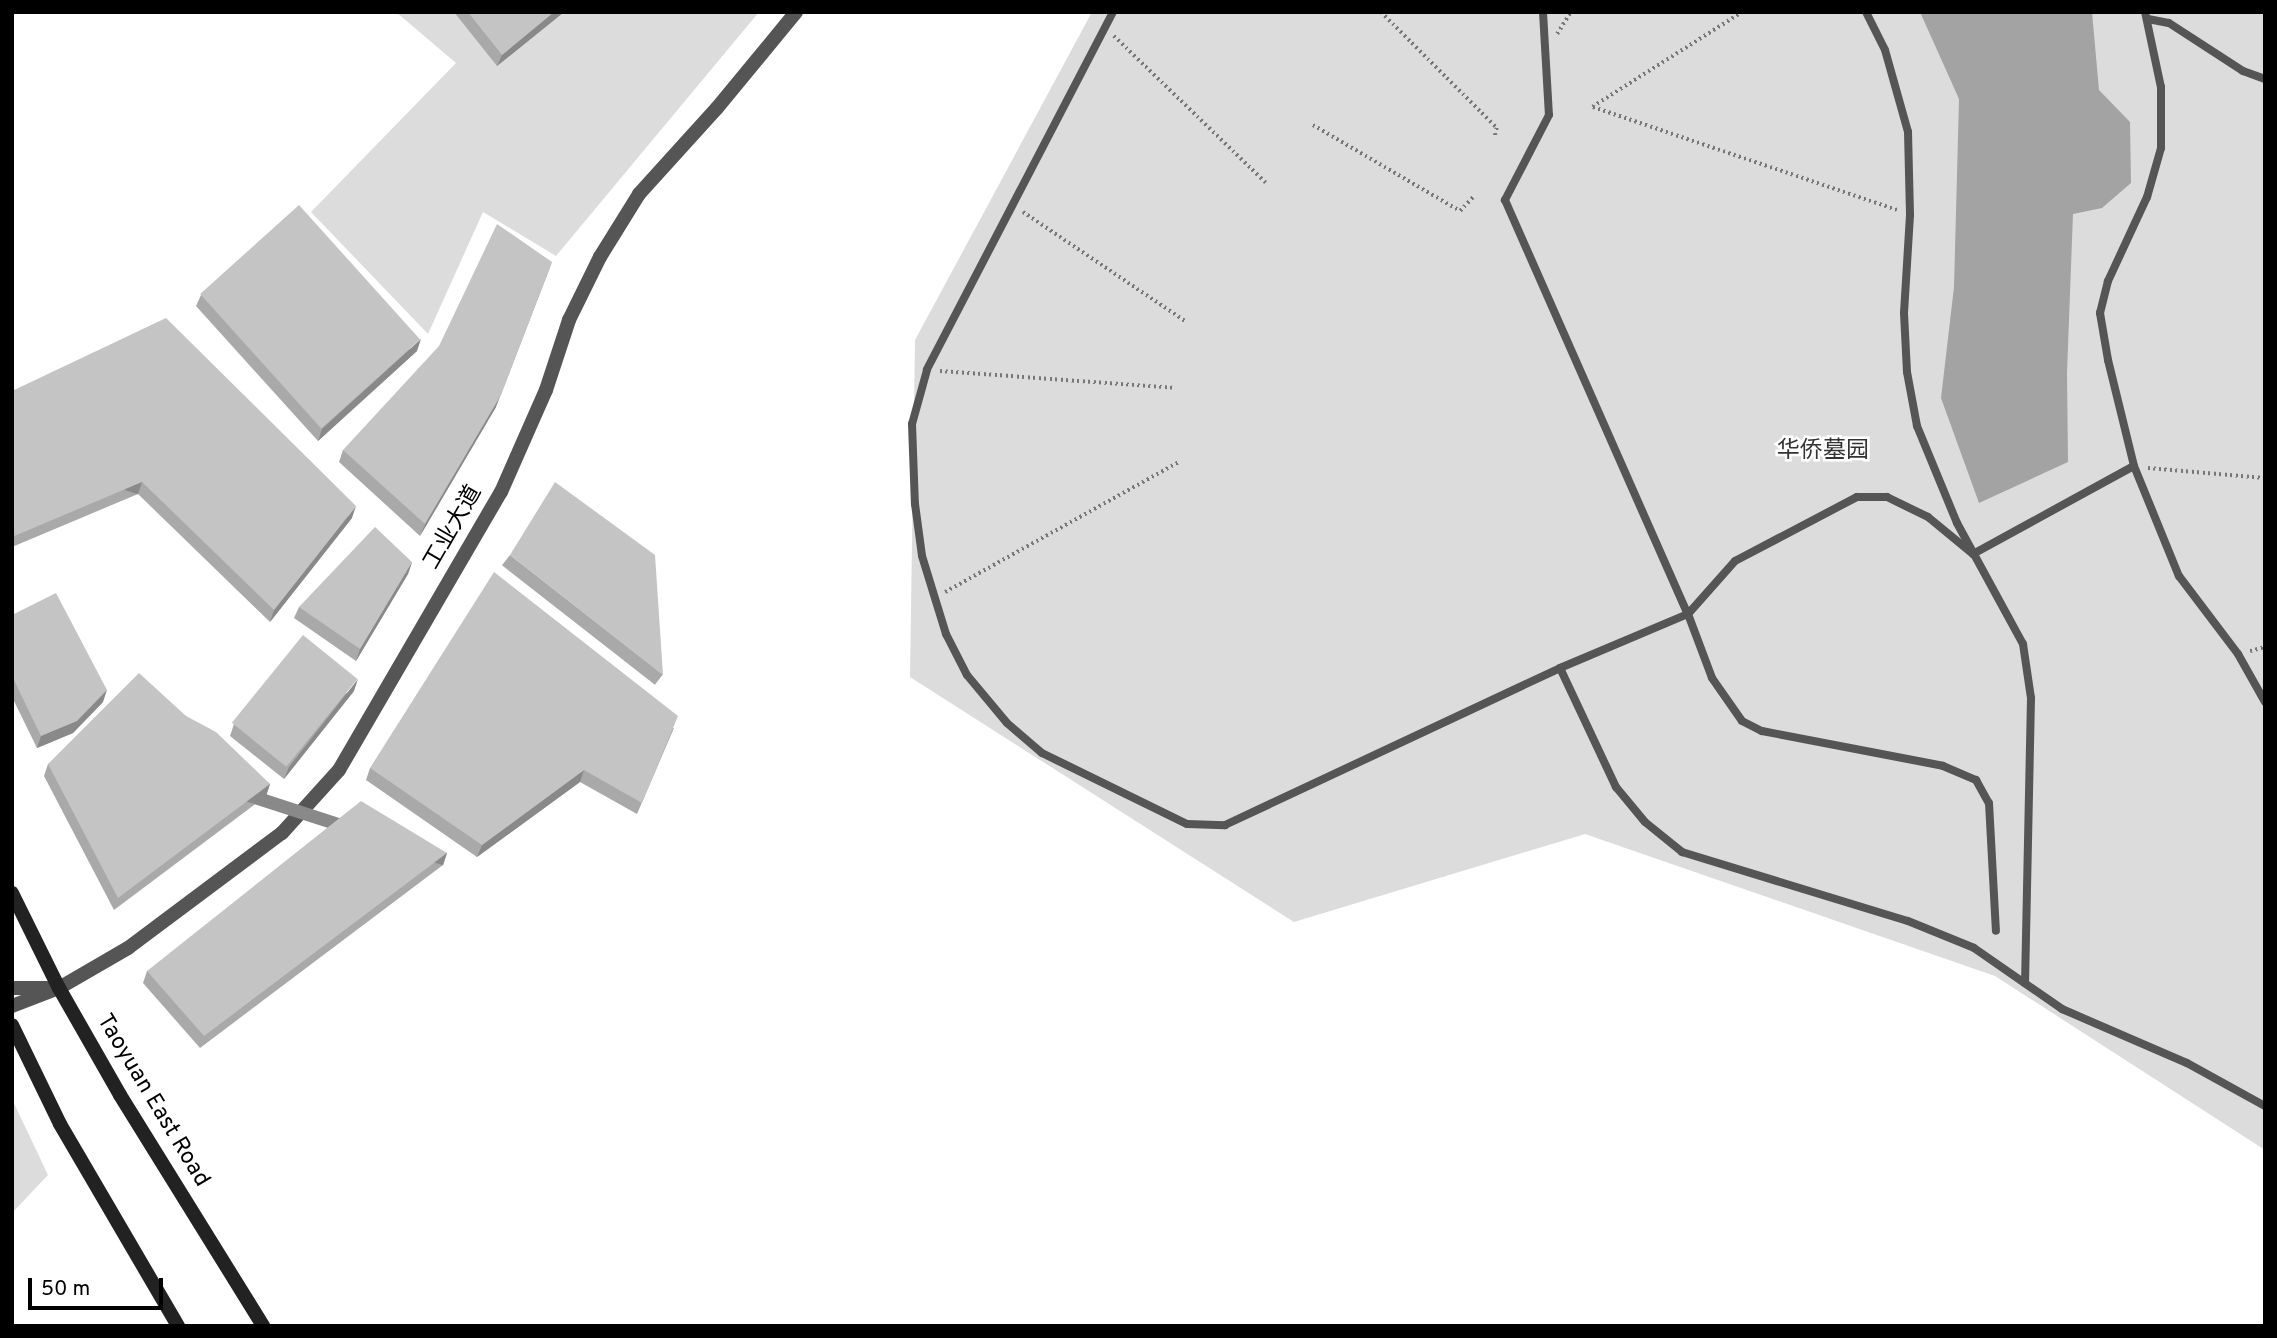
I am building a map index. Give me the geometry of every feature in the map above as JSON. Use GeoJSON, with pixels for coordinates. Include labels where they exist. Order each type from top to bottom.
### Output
{"type":"FeatureCollection","features":[{"type":"Feature","properties":{"kind":"main road","name":"Taoyuan East Road"},"geometry":{"type":"LineString","coordinates":[[12,893],[59,988],[120,1095],[263,1326]]}},
{"type":"Feature","properties":{"kind":"main road"},"geometry":{"type":"LineString","coordinates":[[12,1025],[60,1124],[178,1326]]}},
{"type":"Feature","properties":{"kind":"street","name":"工业大道"},"geometry":{"type":"LineString","coordinates":[[12,1006],[59,988],[128,948],[282,833],[339,770],[501,492],[546,390],[569,320],[600,257],[639,194],[717,108],[796,12]]}},
{"type":"Feature","properties":{"kind":"street"},"geometry":{"type":"LineString","coordinates":[[12,988],[59,988]]}},
{"type":"Feature","properties":{"kind":"lane"},"geometry":{"type":"LineString","coordinates":[[1113,12],[927,370],[912,424],[922,556],[947,634],[967,675],[1007,723],[1042,753],[1187,824],[1225,825],[1560,668],[1688,614],[1735,561],[1857,498],[1887,497],[1928,517],[1973,554]]}},
{"type":"Feature","properties":{"kind":"lane"},"geometry":{"type":"LineString","coordinates":[[1543,12],[1549,115],[1505,200],[1688,614],[1712,678],[1742,721],[1762,731],[1943,766],[1976,780],[1989,803],[1996,931]]}},
{"type":"Feature","properties":{"kind":"lane"},"geometry":{"type":"LineString","coordinates":[[1866,12],[1885,50],[1908,132],[1910,215],[1904,313],[1907,372],[1917,426],[1957,523],[2023,644],[2031,698],[2025,983]]}},
{"type":"Feature","properties":{"kind":"lane"},"geometry":{"type":"LineString","coordinates":[[2265,79],[2243,71],[2169,23],[2147,16],[2161,87],[2161,148],[2147,197],[2108,281],[2100,313],[2134,466],[2179,576],[2238,654],[2265,702]]}},
{"type":"Feature","properties":{"kind":"lane"},"geometry":{"type":"LineString","coordinates":[[1973,554],[2134,466]]}},
{"type":"Feature","properties":{"kind":"lane"},"geometry":{"type":"LineString","coordinates":[[1560,668],[1616,787],[1645,822],[1682,852],[1908,921],[1974,948],[2062,1009],[2187,1063],[2265,1106]]}},
{"type":"Feature","properties":{"kind":"path"},"geometry":{"type":"LineString","coordinates":[[1381,12],[1497,128],[1494,137]]}},
{"type":"Feature","properties":{"kind":"path"},"geometry":{"type":"LineString","coordinates":[[1743,12],[1593,107],[1910,215]]}},
{"type":"Feature","properties":{"kind":"path"},"geometry":{"type":"LineString","coordinates":[[1105,27],[1266,183]]}},
{"type":"Feature","properties":{"kind":"path"},"geometry":{"type":"LineString","coordinates":[[1313,125],[1460,211],[1474,196]]}},
{"type":"Feature","properties":{"kind":"path"},"geometry":{"type":"LineString","coordinates":[[1012,205],[1187,322]]}},
{"type":"Feature","properties":{"kind":"path"},"geometry":{"type":"LineString","coordinates":[[927,370],[1175,387]]}},
{"type":"Feature","properties":{"kind":"path"},"geometry":{"type":"LineString","coordinates":[[935,598],[1179,462]]}},
{"type":"Feature","properties":{"kind":"path"},"geometry":{"type":"LineString","coordinates":[[2134,466],[2265,478]]}},
{"type":"Feature","properties":{"kind":"green space"},"geometry":{"type":"Polygon","coordinates":[[[396,12],[759,12],[556,256],[483,212],[428,334],[311,212],[456,63],[396,12]]]}},
{"type":"Feature","properties":{"kind":"green space","name":"华侨墓园"},"geometry":{"type":"Polygon","coordinates":[[[1092,12],[2265,12],[2265,1150],[1995,976],[1585,834],[1294,922],[910,677],[915,340],[1092,12]]]}},
{"type":"Feature","properties":{"kind":"green space"},"geometry":{"type":"Polygon","coordinates":[[[12,1099],[48,1175],[12,1213],[12,1099]]]}},
{"type":"Feature","properties":{"kind":"shaded area"},"geometry":{"type":"Polygon","coordinates":[[[1920,12],[2092,12],[2099,90],[2130,122],[2131,183],[2102,208],[2073,214],[2067,373],[2068,462],[1979,503],[1941,398],[1954,287],[1959,99],[1920,12]]]}},
{"type":"Feature","properties":{"kind":"building"},"geometry":{"type":"Polygon","coordinates":[[[468,12],[554,12],[502,55],[468,12]]]}},
{"type":"Feature","properties":{"kind":"building"},"geometry":{"type":"Polygon","coordinates":[[[299,205],[420,340],[321,429],[200,294],[299,205]]]}},
{"type":"Feature","properties":{"kind":"building"},"geometry":{"type":"Polygon","coordinates":[[[497,224],[552,262],[501,395],[425,524],[343,450],[439,346],[497,224]]]}},
{"type":"Feature","properties":{"kind":"building"},"geometry":{"type":"Polygon","coordinates":[[[166,318],[356,506],[274,610],[142,482],[12,537],[12,391],[166,318]]]}},
{"type":"Feature","properties":{"kind":"building"},"geometry":{"type":"Polygon","coordinates":[[[555,482],[655,555],[663,675],[510,555],[555,482]]]}},
{"type":"Feature","properties":{"kind":"building"},"geometry":{"type":"Polygon","coordinates":[[[375,527],[412,562],[360,649],[299,607],[375,527]]]}},
{"type":"Feature","properties":{"kind":"building"},"geometry":{"type":"Polygon","coordinates":[[[494,572],[678,716],[642,803],[584,770],[482,845],[370,768],[494,572]]]}},
{"type":"Feature","properties":{"kind":"building"},"geometry":{"type":"Polygon","coordinates":[[[56,593],[107,690],[77,721],[41,736],[12,676],[12,615],[56,593]]]}},
{"type":"Feature","properties":{"kind":"building"},"geometry":{"type":"Polygon","coordinates":[[[303,635],[357,679],[286,767],[232,723],[303,635]]]}},
{"type":"Feature","properties":{"kind":"building"},"geometry":{"type":"Polygon","coordinates":[[[139,673],[186,716],[216,732],[270,784],[118,898],[48,764],[139,673]]]}},
{"type":"Feature","properties":{"kind":"building"},"geometry":{"type":"Polygon","coordinates":[[[361,801],[447,853],[204,1036],[147,971],[361,801]]]}}]}
